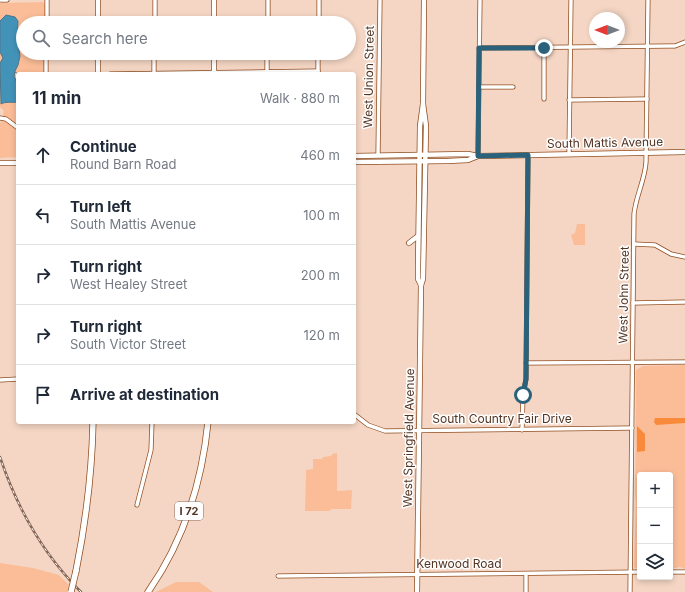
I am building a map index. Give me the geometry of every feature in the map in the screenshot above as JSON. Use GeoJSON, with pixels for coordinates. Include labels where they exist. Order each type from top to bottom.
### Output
{"type":"FeatureCollection","features":[{"type":"Feature","properties":{"kind":"highway"},"geometry":{"type":"LineString","coordinates":[[71,592],[85,526],[91,481],[93,424]]}},
{"type":"Feature","properties":{"kind":"highway","name":"I 72"},"geometry":{"type":"LineString","coordinates":[[148,592],[169,558],[189,510],[202,463],[208,424]]}},
{"type":"Feature","properties":{"kind":"main road"},"geometry":{"type":"LineString","coordinates":[[98,0],[98,16]]}},
{"type":"Feature","properties":{"kind":"main road"},"geometry":{"type":"LineString","coordinates":[[214,0],[214,16]]}},
{"type":"Feature","properties":{"kind":"main road","name":"West Springfield Avenue"},"geometry":{"type":"LineString","coordinates":[[421,285],[418,279],[418,236],[420,126],[423,104],[424,0]]}},
{"type":"Feature","properties":{"kind":"main road"},"geometry":{"type":"LineString","coordinates":[[98,60],[98,72]]}},
{"type":"Feature","properties":{"kind":"main road"},"geometry":{"type":"LineString","coordinates":[[214,60],[214,72]]}},
{"type":"Feature","properties":{"kind":"main road","name":"West Springfield Avenue"},"geometry":{"type":"LineString","coordinates":[[417,592],[421,285],[424,279],[426,162],[426,126],[423,104]]}},
{"type":"Feature","properties":{"kind":"main road","name":"South Mattis Avenue"},"geometry":{"type":"LineString","coordinates":[[356,156],[468,154],[478,156],[685,152]]}},
{"type":"Feature","properties":{"kind":"main road","name":"South Mattis Avenue"},"geometry":{"type":"LineString","coordinates":[[356,162],[426,162],[468,160],[478,156]]}},
{"type":"Feature","properties":{"kind":"main road"},"geometry":{"type":"LineString","coordinates":[[0,162],[16,162]]}},
{"type":"Feature","properties":{"kind":"main road"},"geometry":{"type":"LineString","coordinates":[[409,243],[418,236]]}},
{"type":"Feature","properties":{"kind":"street"},"geometry":{"type":"LineString","coordinates":[[1,0],[7,0]]}},
{"type":"Feature","properties":{"kind":"street"},"geometry":{"type":"LineString","coordinates":[[46,16],[47,0]]}},
{"type":"Feature","properties":{"kind":"street"},"geometry":{"type":"LineString","coordinates":[[155,0],[155,16]]}},
{"type":"Feature","properties":{"kind":"street"},"geometry":{"type":"LineString","coordinates":[[268,0],[268,16]]}},
{"type":"Feature","properties":{"kind":"street"},"geometry":{"type":"LineString","coordinates":[[319,0],[319,16]]}},
{"type":"Feature","properties":{"kind":"street","name":"West Union Street"},"geometry":{"type":"LineString","coordinates":[[378,155],[380,0]]}},
{"type":"Feature","properties":{"kind":"street"},"geometry":{"type":"LineString","coordinates":[[478,156],[480,0]]}},
{"type":"Feature","properties":{"kind":"street"},"geometry":{"type":"LineString","coordinates":[[569,154],[571,0]]}},
{"type":"Feature","properties":{"kind":"street","name":"West John Street"},"geometry":{"type":"LineString","coordinates":[[630,592],[635,204],[646,169],[648,0]]}},
{"type":"Feature","properties":{"kind":"street"},"geometry":{"type":"LineString","coordinates":[[479,48],[675,46],[685,42]]}},
{"type":"Feature","properties":{"kind":"street"},"geometry":{"type":"LineString","coordinates":[[544,48],[544,99]]}},
{"type":"Feature","properties":{"kind":"street"},"geometry":{"type":"LineString","coordinates":[[46,60],[46,72]]}},
{"type":"Feature","properties":{"kind":"street"},"geometry":{"type":"LineString","coordinates":[[154,60],[154,72]]}},
{"type":"Feature","properties":{"kind":"street"},"geometry":{"type":"LineString","coordinates":[[267,60],[267,72]]}},
{"type":"Feature","properties":{"kind":"street"},"geometry":{"type":"LineString","coordinates":[[318,60],[318,72]]}},
{"type":"Feature","properties":{"kind":"street"},"geometry":{"type":"LineString","coordinates":[[479,87],[513,87]]}},
{"type":"Feature","properties":{"kind":"street"},"geometry":{"type":"LineString","coordinates":[[570,100],[647,99]]}},
{"type":"Feature","properties":{"kind":"street"},"geometry":{"type":"LineString","coordinates":[[0,118],[6,119],[16,126]]}},
{"type":"Feature","properties":{"kind":"street"},"geometry":{"type":"LineString","coordinates":[[522,430],[526,379],[528,155]]}},
{"type":"Feature","properties":{"kind":"street"},"geometry":{"type":"LineString","coordinates":[[634,244],[655,246],[671,254],[685,257]]}},
{"type":"Feature","properties":{"kind":"street"},"geometry":{"type":"LineString","coordinates":[[634,303],[685,302]]}},
{"type":"Feature","properties":{"kind":"street"},"geometry":{"type":"LineString","coordinates":[[526,363],[685,362]]}},
{"type":"Feature","properties":{"kind":"street"},"geometry":{"type":"LineString","coordinates":[[0,380],[16,380]]}},
{"type":"Feature","properties":{"kind":"street","name":"South Country Fair Drive"},"geometry":{"type":"LineString","coordinates":[[356,416],[368,425],[383,430],[632,428]]}},
{"type":"Feature","properties":{"kind":"street"},"geometry":{"type":"LineString","coordinates":[[137,505],[151,450],[152,424]]}},
{"type":"Feature","properties":{"kind":"street","name":"Kenwood Road"},"geometry":{"type":"LineString","coordinates":[[278,576],[637,572]]}},
{"type":"Feature","properties":{"kind":"street"},"geometry":{"type":"LineString","coordinates":[[673,572],[685,572]]}},
{"type":"Feature","properties":{"kind":"street"},"geometry":{"type":"LineString","coordinates":[[526,574],[526,592]]}},
{"type":"Feature","properties":{"kind":"shaded area"},"geometry":{"type":"Polygon","coordinates":[[[43,2],[45,5],[45,16],[16,16],[16,60],[45,60],[44,72],[16,72],[16,157],[0,158],[0,124],[4,111],[0,107],[0,3],[43,2]]]}},
{"type":"Feature","properties":{"kind":"shaded area"},"geometry":{"type":"Polygon","coordinates":[[[577,224],[585,224],[585,245],[574,245],[571,235],[575,233],[577,224]]]}},
{"type":"Feature","properties":{"kind":"shaded area"},"geometry":{"type":"Polygon","coordinates":[[[685,365],[685,569],[680,567],[673,568],[673,472],[637,472],[637,568],[635,568],[636,370],[643,366],[685,365]]]}},
{"type":"Feature","properties":{"kind":"shaded area"},"geometry":{"type":"Polygon","coordinates":[[[655,418],[685,418],[685,423],[656,425],[654,422],[655,418]]]}},
{"type":"Feature","properties":{"kind":"shaded area"},"geometry":{"type":"Polygon","coordinates":[[[637,426],[645,434],[645,451],[637,452],[637,426]]]}},
{"type":"Feature","properties":{"kind":"shaded area"},"geometry":{"type":"Polygon","coordinates":[[[337,453],[337,491],[352,490],[351,509],[305,511],[306,470],[313,469],[313,459],[322,459],[323,457],[331,456],[332,454],[337,453]]]}},
{"type":"Feature","properties":{"kind":"shaded area"},"geometry":{"type":"Polygon","coordinates":[[[0,563],[33,568],[59,575],[69,585],[67,592],[0,592],[0,563]]]}},
{"type":"Feature","properties":{"kind":"shaded area"},"geometry":{"type":"Polygon","coordinates":[[[176,582],[199,582],[213,592],[156,592],[176,582]]]}},
{"type":"Feature","properties":{"kind":"water"},"geometry":{"type":"Polygon","coordinates":[[[6,15],[16,18],[16,60],[19,60],[14,76],[16,80],[16,102],[1,104],[0,63],[3,58],[0,52],[0,21],[6,15]]]}},
{"type":"Feature","properties":{"kind":"railway"},"geometry":{"type":"LineString","coordinates":[[0,457],[14,494],[43,546],[67,577],[81,592]]}},
{"type":"Feature","properties":{"kind":"route"},"geometry":{"type":"LineString","coordinates":[[523,395],[526,379],[528,155],[478,156],[479,48],[544,48]]}}]}
